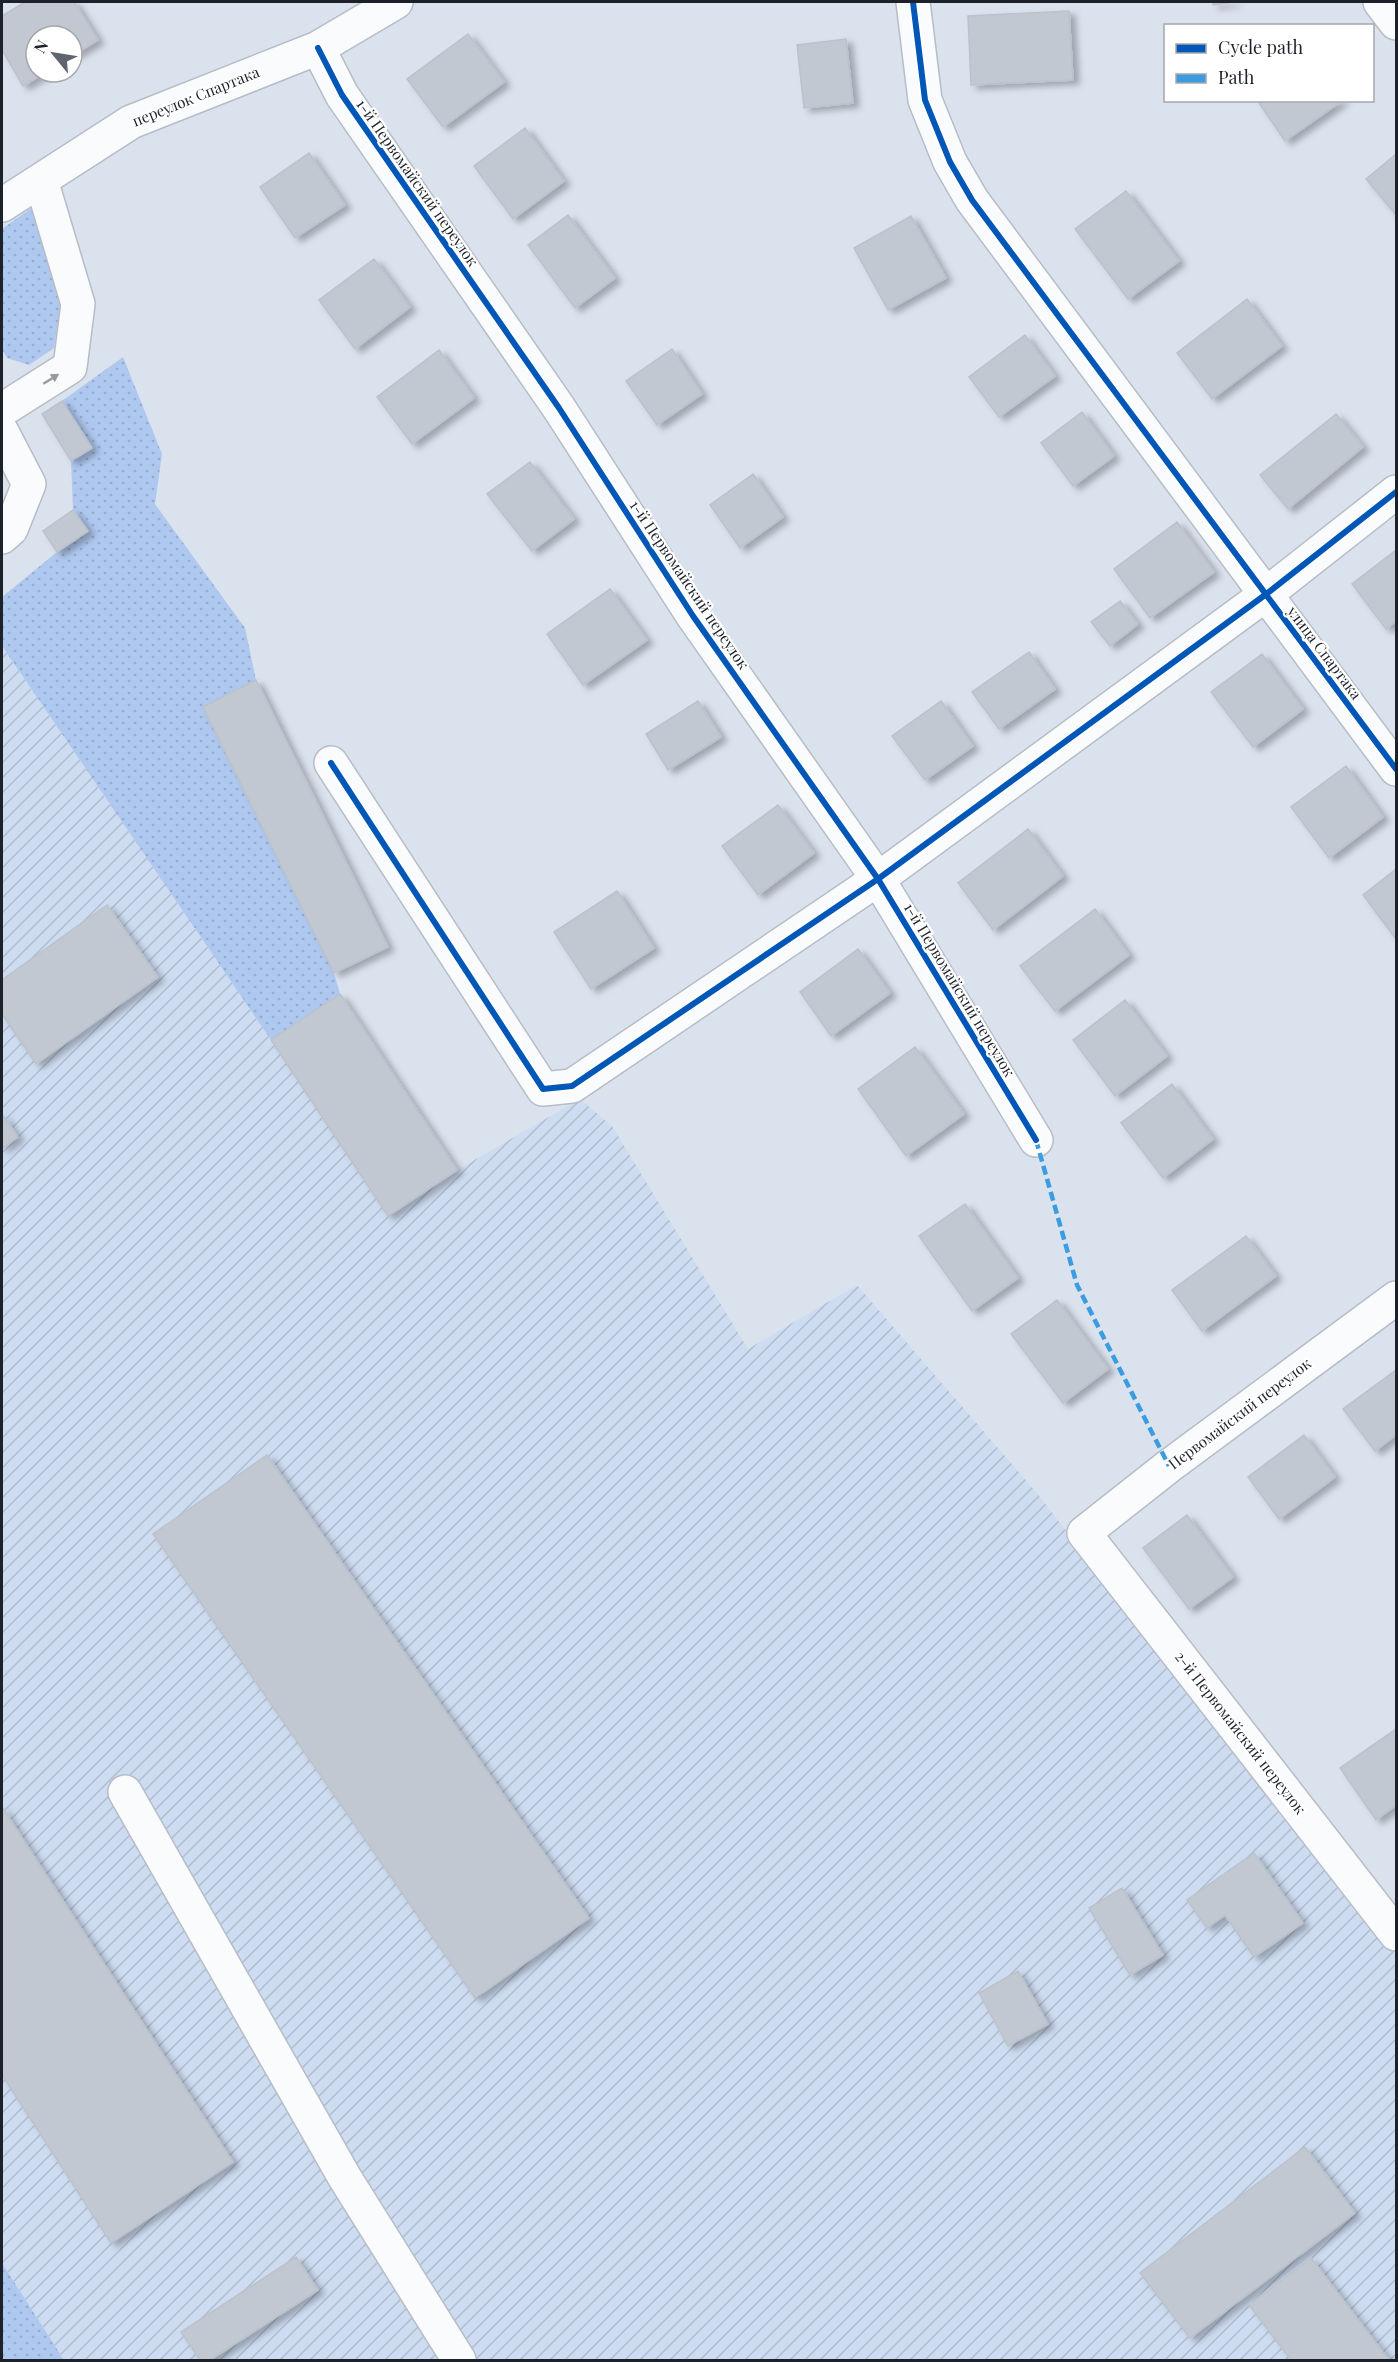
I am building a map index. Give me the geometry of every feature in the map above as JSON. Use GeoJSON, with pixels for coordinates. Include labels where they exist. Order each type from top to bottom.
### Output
{"type":"FeatureCollection","features":[{"type":"Feature","properties":{"kind":"street","name":"переулок Спартака"},"geometry":{"type":"LineString","coordinates":[[2,205],[131,122],[318,48],[396,2]]}},
{"type":"Feature","properties":{"kind":"street","name":"улица Спартака"},"geometry":{"type":"LineString","coordinates":[[913,2],[925,100],[941,142],[960,181],[1016,262],[1396,769]]}},
{"type":"Feature","properties":{"kind":"street"},"geometry":{"type":"LineString","coordinates":[[1380,2],[1396,23]]}},
{"type":"Feature","properties":{"kind":"street","name":"1-й Первомайский переулок"},"geometry":{"type":"LineString","coordinates":[[318,48],[342,95],[559,408],[693,616],[878,879],[1036,1140]]}},
{"type":"Feature","properties":{"kind":"street"},"geometry":{"type":"LineString","coordinates":[[2,410],[70,367],[78,304],[41,180]]}},
{"type":"Feature","properties":{"kind":"street"},"geometry":{"type":"LineString","coordinates":[[2,432],[29,484],[11,529],[2,537]]}},
{"type":"Feature","properties":{"kind":"street"},"geometry":{"type":"LineString","coordinates":[[331,763],[543,1089],[572,1086],[878,879],[1264,595],[1396,492]]}},
{"type":"Feature","properties":{"kind":"street","name":"Первомайский переулок"},"geometry":{"type":"LineString","coordinates":[[1084,1533],[1169,1466],[1396,1298]]}},
{"type":"Feature","properties":{"kind":"street","name":"2-й Первомайский переулок"},"geometry":{"type":"LineString","coordinates":[[1084,1533],[1396,1934]]}},
{"type":"Feature","properties":{"kind":"street"},"geometry":{"type":"LineString","coordinates":[[125,1792],[345,2178],[459,2361]]}},
{"type":"Feature","properties":{"kind":"shaded area"},"geometry":{"type":"Polygon","coordinates":[[[34,206],[61,302],[54,348],[29,365],[7,358],[2,349],[2,229],[34,206]]]}},
{"type":"Feature","properties":{"kind":"shaded area"},"geometry":{"type":"Polygon","coordinates":[[[123,357],[162,454],[155,504],[245,628],[256,680],[203,707],[334,973],[340,994],[271,1040],[2,646],[2,597],[57,552],[87,531],[73,510],[71,461],[92,447],[62,401],[123,357]]]}},
{"type":"Feature","properties":{"kind":"shaded area"},"geometry":{"type":"Polygon","coordinates":[[[2,646],[271,1040],[388,1216],[457,1170],[580,1099],[612,1126],[748,1349],[857,1285],[1036,1492],[1396,1955],[1396,2360],[64,2360],[2,2263],[2,646]]]}},
{"type":"Feature","properties":{"kind":"shaded area"},"geometry":{"type":"Polygon","coordinates":[[[2,2263],[64,2360],[2,2360],[2,2263]]]}},
{"type":"Feature","properties":{"kind":"building"},"geometry":{"type":"Polygon","coordinates":[[[25,2],[74,2],[98,40],[84,49],[84,24],[24,24],[24,84],[26,84],[23,86],[2,50],[2,16],[25,2]]]}},
{"type":"Feature","properties":{"kind":"building"},"geometry":{"type":"Polygon","coordinates":[[[1213,2],[1235,2],[1213,5],[1213,2]]]}},
{"type":"Feature","properties":{"kind":"building"},"geometry":{"type":"Polygon","coordinates":[[[1069,11],[1073,80],[971,85],[968,16],[1069,11]]]}},
{"type":"Feature","properties":{"kind":"building"},"geometry":{"type":"Polygon","coordinates":[[[468,34],[504,82],[443,127],[407,79],[468,34]]]}},
{"type":"Feature","properties":{"kind":"building"},"geometry":{"type":"Polygon","coordinates":[[[846,39],[853,103],[804,108],[797,45],[846,39]]]}},
{"type":"Feature","properties":{"kind":"building"},"geometry":{"type":"Polygon","coordinates":[[[1258,102],[1340,102],[1285,141],[1258,102]]]}},
{"type":"Feature","properties":{"kind":"building"},"geometry":{"type":"Polygon","coordinates":[[[525,128],[564,181],[513,219],[474,166],[525,128]]]}},
{"type":"Feature","properties":{"kind":"building"},"geometry":{"type":"Polygon","coordinates":[[[309,153],[345,205],[295,238],[260,187],[309,153]]]}},
{"type":"Feature","properties":{"kind":"building"},"geometry":{"type":"Polygon","coordinates":[[[1396,154],[1396,215],[1366,179],[1396,154]]]}},
{"type":"Feature","properties":{"kind":"building"},"geometry":{"type":"Polygon","coordinates":[[[1126,191],[1179,261],[1128,299],[1075,229],[1126,191]]]}},
{"type":"Feature","properties":{"kind":"building"},"geometry":{"type":"Polygon","coordinates":[[[568,215],[615,278],[575,308],[528,245],[568,215]]]}},
{"type":"Feature","properties":{"kind":"building"},"geometry":{"type":"Polygon","coordinates":[[[911,216],[946,278],[888,310],[854,248],[911,216]]]}},
{"type":"Feature","properties":{"kind":"building"},"geometry":{"type":"Polygon","coordinates":[[[374,259],[410,307],[355,349],[319,300],[374,259]]]}},
{"type":"Feature","properties":{"kind":"building"},"geometry":{"type":"Polygon","coordinates":[[[1247,299],[1282,346],[1212,399],[1177,353],[1247,299]]]}},
{"type":"Feature","properties":{"kind":"building"},"geometry":{"type":"Polygon","coordinates":[[[1025,335],[1055,376],[999,417],[969,377],[1025,335]]]}},
{"type":"Feature","properties":{"kind":"building"},"geometry":{"type":"Polygon","coordinates":[[[672,349],[702,394],[657,425],[626,381],[672,349]]]}},
{"type":"Feature","properties":{"kind":"building"},"geometry":{"type":"Polygon","coordinates":[[[439,350],[474,398],[412,444],[377,397],[439,350]]]}},
{"type":"Feature","properties":{"kind":"building"},"geometry":{"type":"Polygon","coordinates":[[[62,401],[92,448],[71,461],[42,414],[62,401]]]}},
{"type":"Feature","properties":{"kind":"building"},"geometry":{"type":"Polygon","coordinates":[[[1082,412],[1114,456],[1073,486],[1041,443],[1082,412]]]}},
{"type":"Feature","properties":{"kind":"building"},"geometry":{"type":"Polygon","coordinates":[[[1336,414],[1363,447],[1288,509],[1260,475],[1336,414]]]}},
{"type":"Feature","properties":{"kind":"building"},"geometry":{"type":"Polygon","coordinates":[[[530,462],[574,519],[532,551],[487,494],[530,462]]]}},
{"type":"Feature","properties":{"kind":"building"},"geometry":{"type":"Polygon","coordinates":[[[753,474],[783,517],[740,548],[710,505],[753,474]]]}},
{"type":"Feature","properties":{"kind":"building"},"geometry":{"type":"Polygon","coordinates":[[[73,510],[88,531],[57,552],[43,531],[73,510]]]}},
{"type":"Feature","properties":{"kind":"building"},"geometry":{"type":"Polygon","coordinates":[[[1177,522],[1214,572],[1150,618],[1114,569],[1177,522]]]}},
{"type":"Feature","properties":{"kind":"building"},"geometry":{"type":"Polygon","coordinates":[[[1396,550],[1396,621],[1386,629],[1352,584],[1396,550]]]}},
{"type":"Feature","properties":{"kind":"building"},"geometry":{"type":"Polygon","coordinates":[[[610,589],[647,640],[583,685],[547,634],[610,589]]]}},
{"type":"Feature","properties":{"kind":"building"},"geometry":{"type":"Polygon","coordinates":[[[1120,601],[1138,624],[1110,646],[1091,622],[1120,601]]]}},
{"type":"Feature","properties":{"kind":"building"},"geometry":{"type":"Polygon","coordinates":[[[1029,652],[1055,689],[999,729],[972,692],[1029,652]]]}},
{"type":"Feature","properties":{"kind":"building"},"geometry":{"type":"Polygon","coordinates":[[[1262,654],[1303,709],[1253,747],[1211,692],[1262,654]]]}},
{"type":"Feature","properties":{"kind":"building"},"geometry":{"type":"Polygon","coordinates":[[[256,680],[388,947],[334,973],[203,707],[256,680]]]}},
{"type":"Feature","properties":{"kind":"building"},"geometry":{"type":"Polygon","coordinates":[[[698,701],[721,737],[668,770],[646,734],[698,701]]]}},
{"type":"Feature","properties":{"kind":"building"},"geometry":{"type":"Polygon","coordinates":[[[941,701],[973,746],[925,780],[892,736],[941,701]]]}},
{"type":"Feature","properties":{"kind":"building"},"geometry":{"type":"Polygon","coordinates":[[[1346,766],[1383,817],[1329,858],[1291,807],[1346,766]]]}},
{"type":"Feature","properties":{"kind":"building"},"geometry":{"type":"Polygon","coordinates":[[[778,805],[814,853],[758,895],[722,846],[778,805]]]}},
{"type":"Feature","properties":{"kind":"building"},"geometry":{"type":"Polygon","coordinates":[[[1028,829],[1063,876],[993,930],[958,883],[1028,829]]]}},
{"type":"Feature","properties":{"kind":"building"},"geometry":{"type":"Polygon","coordinates":[[[1396,869],[1396,939],[1363,895],[1396,869]]]}},
{"type":"Feature","properties":{"kind":"building"},"geometry":{"type":"Polygon","coordinates":[[[617,891],[654,948],[591,989],[554,932],[617,891]]]}},
{"type":"Feature","properties":{"kind":"building"},"geometry":{"type":"Polygon","coordinates":[[[107,905],[158,977],[36,1064],[2,1014],[2,980],[107,905]]]}},
{"type":"Feature","properties":{"kind":"building"},"geometry":{"type":"Polygon","coordinates":[[[1095,909],[1129,955],[1055,1011],[1020,966],[1095,909]]]}},
{"type":"Feature","properties":{"kind":"building"},"geometry":{"type":"Polygon","coordinates":[[[858,949],[890,993],[831,1036],[800,992],[858,949]]]}},
{"type":"Feature","properties":{"kind":"building"},"geometry":{"type":"Polygon","coordinates":[[[340,994],[457,1170],[388,1216],[271,1040],[340,994]]]}},
{"type":"Feature","properties":{"kind":"building"},"geometry":{"type":"Polygon","coordinates":[[[1125,1000],[1167,1056],[1115,1096],[1073,1040],[1125,1000]]]}},
{"type":"Feature","properties":{"kind":"building"},"geometry":{"type":"Polygon","coordinates":[[[915,1047],[964,1114],[906,1156],[858,1089],[915,1047]]]}},
{"type":"Feature","properties":{"kind":"building"},"geometry":{"type":"Polygon","coordinates":[[[1172,1084],[1213,1139],[1163,1178],[1121,1123],[1172,1084]]]}},
{"type":"Feature","properties":{"kind":"building"},"geometry":{"type":"Polygon","coordinates":[[[2,1114],[18,1137],[2,1149],[2,1114]]]}},
{"type":"Feature","properties":{"kind":"building"},"geometry":{"type":"Polygon","coordinates":[[[965,1204],[1018,1278],[972,1311],[919,1236],[965,1204]]]}},
{"type":"Feature","properties":{"kind":"building"},"geometry":{"type":"Polygon","coordinates":[[[1246,1236],[1276,1276],[1202,1331],[1172,1290],[1246,1236]]]}},
{"type":"Feature","properties":{"kind":"building"},"geometry":{"type":"Polygon","coordinates":[[[1057,1300],[1108,1369],[1063,1403],[1011,1334],[1057,1300]]]}},
{"type":"Feature","properties":{"kind":"building"},"geometry":{"type":"Polygon","coordinates":[[[1396,1370],[1396,1435],[1375,1451],[1343,1409],[1396,1370]]]}},
{"type":"Feature","properties":{"kind":"building"},"geometry":{"type":"Polygon","coordinates":[[[1304,1435],[1335,1477],[1279,1519],[1248,1477],[1304,1435]]]}},
{"type":"Feature","properties":{"kind":"building"},"geometry":{"type":"Polygon","coordinates":[[[267,1455],[589,1918],[475,1998],[153,1534],[267,1455]]]}},
{"type":"Feature","properties":{"kind":"building"},"geometry":{"type":"Polygon","coordinates":[[[1187,1515],[1233,1577],[1189,1609],[1143,1548],[1187,1515]]]}},
{"type":"Feature","properties":{"kind":"building"},"geometry":{"type":"Polygon","coordinates":[[[1396,1729],[1396,1805],[1376,1820],[1340,1768],[1396,1729]]]}},
{"type":"Feature","properties":{"kind":"building"},"geometry":{"type":"Polygon","coordinates":[[[2,1807],[233,2162],[111,2243],[2,2075],[2,1807]]]}},
{"type":"Feature","properties":{"kind":"building"},"geometry":{"type":"Polygon","coordinates":[[[1254,1853],[1303,1923],[1254,1957],[1225,1915],[1207,1928],[1187,1900],[1254,1853]]]}},
{"type":"Feature","properties":{"kind":"building"},"geometry":{"type":"Polygon","coordinates":[[[1122,1888],[1163,1955],[1130,1975],[1089,1908],[1122,1888]]]}},
{"type":"Feature","properties":{"kind":"building"},"geometry":{"type":"Polygon","coordinates":[[[1018,1971],[1048,2024],[1008,2046],[979,1993],[1018,1971]]]}},
{"type":"Feature","properties":{"kind":"building"},"geometry":{"type":"Polygon","coordinates":[[[1305,2147],[1355,2213],[1190,2338],[1140,2273],[1305,2147]]]}},
{"type":"Feature","properties":{"kind":"building"},"geometry":{"type":"Polygon","coordinates":[[[296,2257],[318,2290],[210,2360],[200,2360],[181,2332],[296,2257]]]}},
{"type":"Feature","properties":{"kind":"building"},"geometry":{"type":"Polygon","coordinates":[[[1311,2258],[1389,2360],[1291,2360],[1249,2305],[1311,2258]]]}},
{"type":"Feature","properties":{"kind":"marked path"},"geometry":{"type":"LineString","coordinates":[[1036,1140],[1077,1285],[1169,1466]]}},
{"type":"Feature","properties":{"kind":"cycle path"},"geometry":{"type":"LineString","coordinates":[[913,2],[925,100],[950,162],[972,200],[1396,769]]}},
{"type":"Feature","properties":{"kind":"cycle path"},"geometry":{"type":"LineString","coordinates":[[318,48],[342,95],[559,408],[693,616],[878,879],[1036,1140]]}},
{"type":"Feature","properties":{"kind":"cycle path"},"geometry":{"type":"LineString","coordinates":[[331,763],[543,1089],[572,1086],[878,879],[1265,595],[1396,492]]}}]}
